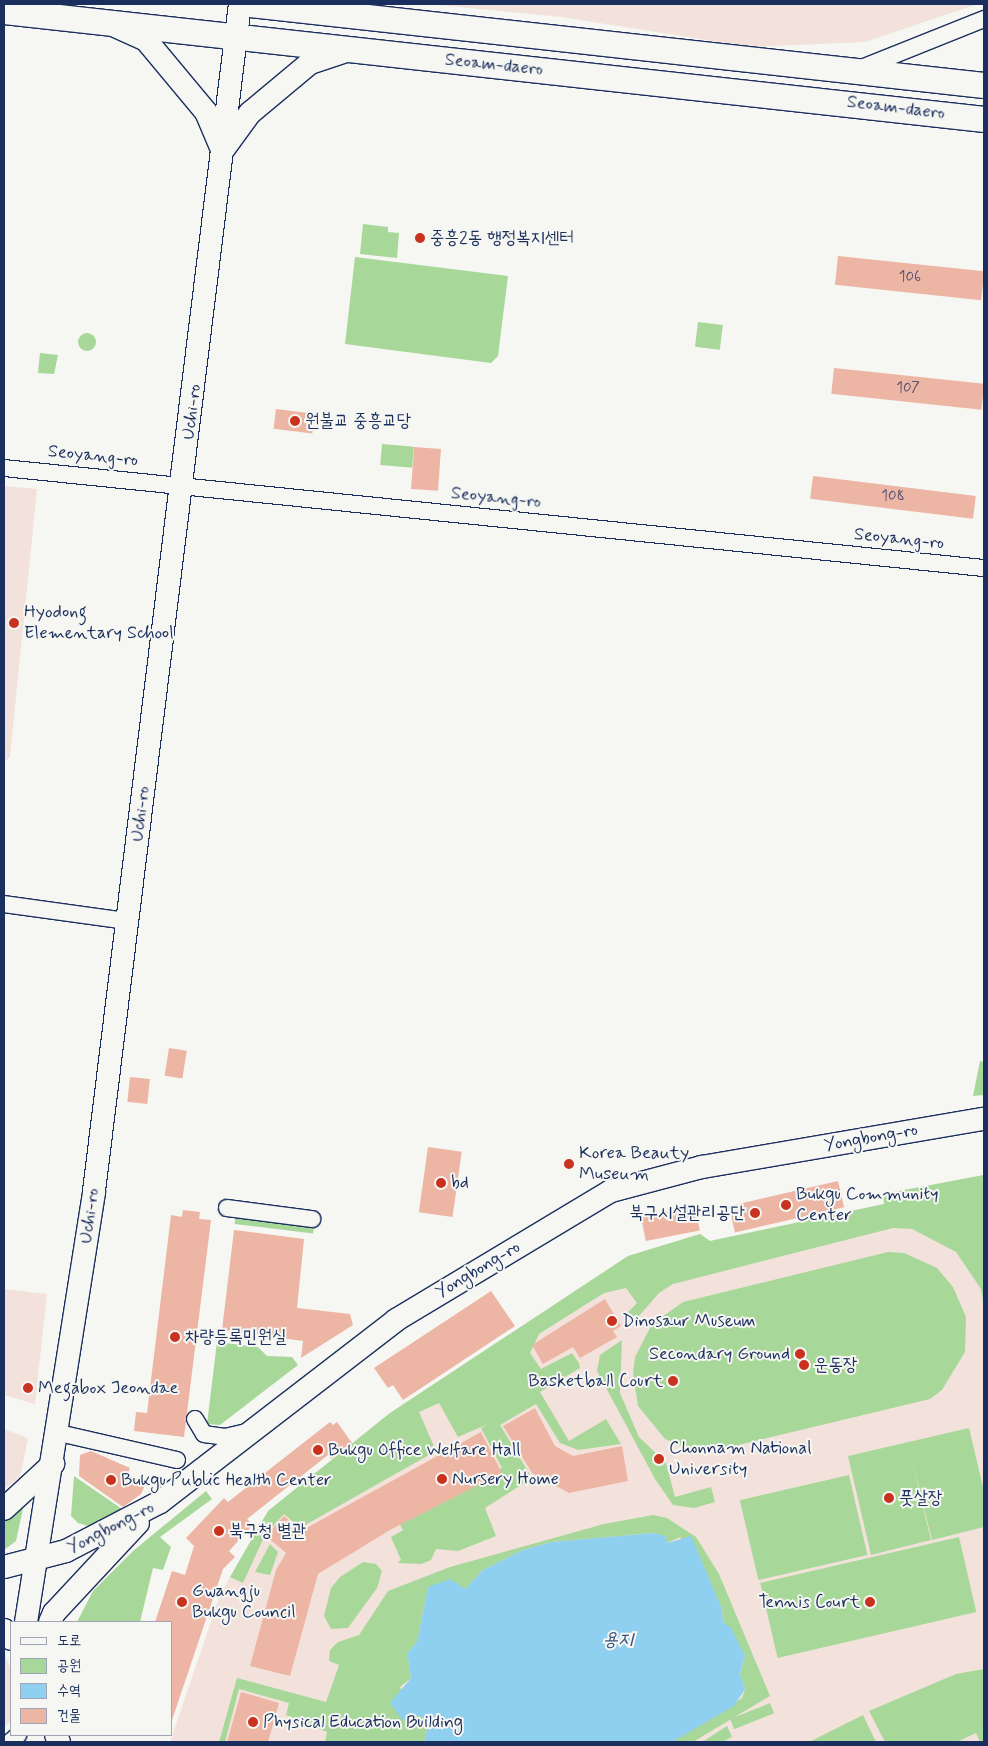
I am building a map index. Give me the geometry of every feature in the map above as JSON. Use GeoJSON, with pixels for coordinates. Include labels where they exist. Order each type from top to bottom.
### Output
{"type":"FeatureCollection","features":[{"type":"Feature","properties":{"kind":"main road","name":"Uchi-ro"},"geometry":{"type":"LineString","coordinates":[[26,1621],[33,1562],[59,1433],[94,1191],[183,486],[240,4]]}},
{"type":"Feature","properties":{"kind":"main road","name":"Seoam-daero"},"geometry":{"type":"LineString","coordinates":[[250,4],[984,85]]}},
{"type":"Feature","properties":{"kind":"main road","name":"Seoam-daero"},"geometry":{"type":"LineString","coordinates":[[4,10],[236,39],[984,119]]}},
{"type":"Feature","properties":{"kind":"main road"},"geometry":{"type":"LineString","coordinates":[[112,24],[146,40],[206,112],[222,151]]}},
{"type":"Feature","properties":{"kind":"main road"},"geometry":{"type":"LineString","coordinates":[[222,151],[250,114],[310,63],[349,50]]}},
{"type":"Feature","properties":{"kind":"main road","name":"Yongbong-ro"},"geometry":{"type":"LineString","coordinates":[[4,1567],[33,1562],[119,1527],[160,1502],[247,1432],[396,1320],[612,1190],[702,1167],[984,1119]]}},
{"type":"Feature","properties":{"kind":"main road"},"geometry":{"type":"LineString","coordinates":[[4,1509],[53,1464]]}},
{"type":"Feature","properties":{"kind":"main road"},"geometry":{"type":"LineString","coordinates":[[51,1621],[65,1600],[160,1502]]}},
{"type":"Feature","properties":{"kind":"street"},"geometry":{"type":"LineString","coordinates":[[856,70],[984,18]]}},
{"type":"Feature","properties":{"kind":"street","name":"Seoyang-ro"},"geometry":{"type":"LineString","coordinates":[[4,468],[984,568]]}},
{"type":"Feature","properties":{"kind":"street"},"geometry":{"type":"LineString","coordinates":[[4,904],[127,921]]}},
{"type":"Feature","properties":{"kind":"street"},"geometry":{"type":"LineString","coordinates":[[227,1208],[312,1219]]}},
{"type":"Feature","properties":{"kind":"street"},"geometry":{"type":"LineString","coordinates":[[195,1419],[204,1434],[224,1437],[247,1432]]}},
{"type":"Feature","properties":{"kind":"street"},"geometry":{"type":"LineString","coordinates":[[59,1433],[177,1460]]}},
{"type":"Feature","properties":{"kind":"shaded area"},"geometry":{"type":"Polygon","coordinates":[[[429,4],[978,4],[865,42],[751,47],[561,17],[429,4]]]}},
{"type":"Feature","properties":{"kind":"shaded area","name":"Hyodong Elementary School"},"geometry":{"type":"Polygon","coordinates":[[[4,486],[37,489],[10,757],[4,762],[4,486]]]}},
{"type":"Feature","properties":{"kind":"shaded area","name":"Chonnam National University"},"geometry":{"type":"Polygon","coordinates":[[[984,1175],[984,1742],[170,1742],[220,1595],[268,1511],[390,1413],[628,1256],[700,1234],[710,1241],[884,1204],[883,1194],[984,1175]]]}},
{"type":"Feature","properties":{"kind":"shaded area"},"geometry":{"type":"Polygon","coordinates":[[[4,1289],[47,1294],[35,1404],[4,1395],[4,1289]]]}},
{"type":"Feature","properties":{"kind":"shaded area"},"geometry":{"type":"Polygon","coordinates":[[[4,1429],[28,1438],[20,1477],[4,1489],[4,1429]]]}},
{"type":"Feature","properties":{"kind":"shaded area"},"geometry":{"type":"Polygon","coordinates":[[[4,1651],[10,1668],[10,1722],[4,1727],[4,1651]]]}},
{"type":"Feature","properties":{"kind":"green space"},"geometry":{"type":"Polygon","coordinates":[[[363,224],[388,227],[388,232],[399,233],[397,258],[360,254],[363,224]]]}},
{"type":"Feature","properties":{"kind":"green space"},"geometry":{"type":"Polygon","coordinates":[[[355,257],[508,276],[498,356],[491,363],[345,344],[355,257]]]}},
{"type":"Feature","properties":{"kind":"green space"},"geometry":{"type":"Polygon","coordinates":[[[698,322],[723,325],[720,350],[695,347],[698,322]]]}},
{"type":"Feature","properties":{"kind":"green space"},"geometry":{"type":"Polygon","coordinates":[[[83,333],[91,333],[96,338],[94,349],[83,351],[78,346],[78,338],[83,333]]]}},
{"type":"Feature","properties":{"kind":"green space"},"geometry":{"type":"Polygon","coordinates":[[[40,353],[58,355],[54,374],[38,373],[40,353]]]}},
{"type":"Feature","properties":{"kind":"green space"},"geometry":{"type":"Polygon","coordinates":[[[382,444],[414,447],[412,468],[380,465],[382,444]]]}},
{"type":"Feature","properties":{"kind":"green space"},"geometry":{"type":"Polygon","coordinates":[[[980,1061],[984,1062],[984,1095],[973,1096],[980,1061]]]}},
{"type":"Feature","properties":{"kind":"green space"},"geometry":{"type":"Polygon","coordinates":[[[984,1175],[984,1307],[981,1289],[956,1252],[912,1229],[893,1228],[673,1284],[659,1293],[631,1325],[628,1312],[637,1303],[626,1288],[604,1293],[539,1334],[530,1353],[541,1369],[572,1353],[579,1363],[580,1368],[540,1392],[569,1441],[606,1419],[621,1444],[578,1450],[560,1443],[536,1404],[500,1425],[532,1478],[485,1508],[496,1536],[458,1551],[436,1549],[431,1560],[421,1564],[397,1563],[401,1560],[391,1537],[403,1530],[397,1519],[502,1468],[481,1428],[488,1424],[458,1437],[439,1403],[419,1412],[436,1451],[300,1528],[284,1514],[265,1535],[243,1583],[230,1577],[268,1511],[390,1413],[628,1256],[700,1234],[710,1241],[884,1204],[883,1194],[984,1175]]]}},
{"type":"Feature","properties":{"kind":"green space"},"geometry":{"type":"Polygon","coordinates":[[[236,1213],[314,1223],[313,1234],[235,1224],[236,1213]]]}},
{"type":"Feature","properties":{"kind":"green space","name":"Secondary Ground"},"geometry":{"type":"Polygon","coordinates":[[[888,1252],[904,1253],[937,1268],[953,1287],[966,1317],[965,1352],[942,1390],[930,1399],[701,1454],[665,1439],[638,1406],[633,1373],[635,1357],[652,1324],[683,1302],[888,1252]]]}},
{"type":"Feature","properties":{"kind":"green space"},"geometry":{"type":"Polygon","coordinates":[[[622,1340],[620,1393],[639,1437],[666,1463],[675,1497],[711,1487],[715,1502],[694,1508],[673,1505],[655,1479],[597,1371],[600,1355],[622,1340]]]}},
{"type":"Feature","properties":{"kind":"green space"},"geometry":{"type":"Polygon","coordinates":[[[217,1342],[258,1347],[267,1356],[292,1357],[298,1365],[220,1425],[207,1424],[217,1342]]]}},
{"type":"Feature","properties":{"kind":"green space"},"geometry":{"type":"Polygon","coordinates":[[[969,1428],[984,1491],[984,1527],[932,1540],[911,1456],[931,1540],[871,1555],[848,1456],[969,1428]]]}},
{"type":"Feature","properties":{"kind":"green space","name":"Tennis Court"},"geometry":{"type":"Polygon","coordinates":[[[849,1475],[867,1555],[758,1580],[740,1500],[849,1475]]]}},
{"type":"Feature","properties":{"kind":"green space"},"geometry":{"type":"Polygon","coordinates":[[[74,1476],[122,1509],[88,1526],[78,1523],[71,1516],[74,1476]]]}},
{"type":"Feature","properties":{"kind":"green space"},"geometry":{"type":"Polygon","coordinates":[[[206,1491],[212,1499],[160,1537],[171,1547],[163,1570],[153,1568],[140,1621],[78,1621],[93,1591],[133,1551],[206,1491]]]}},
{"type":"Feature","properties":{"kind":"green space"},"geometry":{"type":"Polygon","coordinates":[[[26,1495],[16,1541],[4,1550],[4,1516],[26,1495]]]}},
{"type":"Feature","properties":{"kind":"green space"},"geometry":{"type":"Polygon","coordinates":[[[653,1515],[667,1518],[696,1537],[719,1574],[770,1696],[693,1742],[672,1742],[742,1698],[745,1689],[740,1675],[745,1656],[723,1622],[722,1608],[680,1537],[667,1543],[654,1533],[552,1542],[523,1550],[483,1570],[465,1589],[428,1587],[417,1642],[407,1653],[411,1678],[400,1687],[416,1714],[430,1720],[424,1742],[325,1742],[327,1732],[286,1715],[289,1703],[239,1689],[225,1742],[219,1742],[237,1678],[326,1702],[339,1665],[329,1661],[330,1650],[338,1642],[359,1635],[388,1591],[450,1567],[604,1524],[653,1515]]]}},
{"type":"Feature","properties":{"kind":"green space","name":"Tennis Court"},"geometry":{"type":"Polygon","coordinates":[[[959,1537],[976,1612],[778,1658],[760,1583],[959,1537]]]}},
{"type":"Feature","properties":{"kind":"green space"},"geometry":{"type":"Polygon","coordinates":[[[270,1544],[278,1552],[270,1575],[255,1572],[270,1544]]]}},
{"type":"Feature","properties":{"kind":"green space"},"geometry":{"type":"Polygon","coordinates":[[[363,1562],[376,1564],[382,1571],[377,1588],[348,1628],[331,1629],[324,1616],[331,1588],[340,1577],[363,1562]]]}},
{"type":"Feature","properties":{"kind":"green space"},"geometry":{"type":"Polygon","coordinates":[[[984,1669],[984,1740],[980,1742],[976,1733],[957,1742],[885,1742],[869,1711],[956,1674],[984,1669]]]}},
{"type":"Feature","properties":{"kind":"green space"},"geometry":{"type":"Polygon","coordinates":[[[770,1703],[774,1713],[734,1729],[730,1719],[770,1703]]]}},
{"type":"Feature","properties":{"kind":"green space"},"geometry":{"type":"Polygon","coordinates":[[[863,1715],[876,1742],[809,1742],[863,1715]]]}},
{"type":"Feature","properties":{"kind":"green space"},"geometry":{"type":"Polygon","coordinates":[[[727,1726],[732,1737],[722,1742],[702,1742],[727,1726]]]}},
{"type":"Feature","properties":{"kind":"water","name":"용지"},"geometry":{"type":"Polygon","coordinates":[[[654,1533],[665,1536],[667,1543],[691,1536],[722,1609],[723,1622],[731,1628],[745,1656],[740,1674],[745,1689],[734,1706],[672,1742],[424,1742],[430,1720],[416,1715],[403,1721],[390,1703],[411,1678],[407,1653],[417,1642],[428,1587],[450,1579],[465,1589],[483,1570],[523,1550],[552,1542],[654,1533]]]}},
{"type":"Feature","properties":{"kind":"building"},"geometry":{"type":"Polygon","coordinates":[[[838,256],[984,271],[981,300],[835,285],[838,256]]]}},
{"type":"Feature","properties":{"kind":"building"},"geometry":{"type":"Polygon","coordinates":[[[834,368],[984,384],[981,410],[831,394],[834,368]]]}},
{"type":"Feature","properties":{"kind":"building","name":"원불교 중흥교당"},"geometry":{"type":"Polygon","coordinates":[[[276,409],[315,414],[312,434],[274,429],[276,409]]]}},
{"type":"Feature","properties":{"kind":"building"},"geometry":{"type":"Polygon","coordinates":[[[414,447],[441,449],[438,491],[411,489],[414,447]]]}},
{"type":"Feature","properties":{"kind":"building"},"geometry":{"type":"Polygon","coordinates":[[[813,476],[976,496],[973,519],[810,499],[813,476]]]}},
{"type":"Feature","properties":{"kind":"building"},"geometry":{"type":"Polygon","coordinates":[[[169,1048],[187,1051],[182,1078],[165,1076],[169,1048]]]}},
{"type":"Feature","properties":{"kind":"building"},"geometry":{"type":"Polygon","coordinates":[[[130,1077],[150,1079],[147,1104],[127,1102],[130,1077]]]}},
{"type":"Feature","properties":{"kind":"building","name":"bd"},"geometry":{"type":"Polygon","coordinates":[[[428,1147],[462,1152],[452,1217],[419,1212],[428,1147]]]}},
{"type":"Feature","properties":{"kind":"building","name":"Bukgu Community Center"},"geometry":{"type":"Polygon","coordinates":[[[838,1181],[844,1207],[735,1233],[729,1206],[838,1181]]]}},
{"type":"Feature","properties":{"kind":"building"},"geometry":{"type":"Polygon","coordinates":[[[695,1206],[700,1231],[646,1241],[641,1216],[695,1206]]]}},
{"type":"Feature","properties":{"kind":"building"},"geometry":{"type":"Polygon","coordinates":[[[183,1210],[200,1212],[199,1219],[211,1220],[184,1437],[134,1431],[136,1412],[147,1413],[171,1215],[182,1217],[183,1210]]]}},
{"type":"Feature","properties":{"kind":"building"},"geometry":{"type":"Polygon","coordinates":[[[234,1230],[304,1239],[297,1308],[350,1314],[353,1325],[301,1358],[303,1341],[222,1330],[234,1230]]]}},
{"type":"Feature","properties":{"kind":"building"},"geometry":{"type":"Polygon","coordinates":[[[491,1291],[515,1326],[403,1400],[393,1385],[388,1388],[374,1368],[491,1291]]]}},
{"type":"Feature","properties":{"kind":"building"},"geometry":{"type":"Polygon","coordinates":[[[605,1299],[621,1326],[613,1331],[617,1337],[580,1358],[573,1347],[543,1364],[532,1345],[605,1299]]]}},
{"type":"Feature","properties":{"kind":"building"},"geometry":{"type":"Polygon","coordinates":[[[535,1408],[555,1446],[573,1456],[622,1446],[628,1481],[569,1493],[532,1473],[503,1426],[535,1408]]]}},
{"type":"Feature","properties":{"kind":"building"},"geometry":{"type":"Polygon","coordinates":[[[330,1422],[333,1425],[337,1422],[352,1443],[331,1459],[328,1455],[247,1519],[253,1525],[229,1551],[235,1557],[223,1569],[172,1720],[172,1621],[155,1621],[172,1571],[185,1575],[194,1546],[186,1538],[224,1498],[228,1502],[330,1422]]]}},
{"type":"Feature","properties":{"kind":"building"},"geometry":{"type":"Polygon","coordinates":[[[481,1432],[502,1473],[390,1530],[318,1574],[290,1676],[250,1666],[276,1570],[286,1553],[266,1536],[284,1516],[301,1531],[481,1432]]]}},
{"type":"Feature","properties":{"kind":"building","name":"Bukgu Public Health Center"},"geometry":{"type":"Polygon","coordinates":[[[91,1451],[130,1468],[127,1475],[146,1483],[141,1494],[123,1507],[79,1476],[80,1455],[91,1451]]]}},
{"type":"Feature","properties":{"kind":"building","name":"Physical Education Building"},"geometry":{"type":"Polygon","coordinates":[[[241,1692],[279,1703],[268,1742],[227,1742],[241,1692]]]}},
{"type":"Feature","properties":{"kind":"place","name":"중흥2동 행정복지센터"},"geometry":{"type":"Point","coordinates":[420,238]}},
{"type":"Feature","properties":{"kind":"place","name":"원불교 중흥교당"},"geometry":{"type":"Point","coordinates":[295,421]}},
{"type":"Feature","properties":{"kind":"place","name":"Hyodong Elementary School"},"geometry":{"type":"Point","coordinates":[14,623]}},
{"type":"Feature","properties":{"kind":"place","name":"Korea Beauty Museum"},"geometry":{"type":"Point","coordinates":[569,1164]}},
{"type":"Feature","properties":{"kind":"place","name":"bd"},"geometry":{"type":"Point","coordinates":[441,1183]}},
{"type":"Feature","properties":{"kind":"place","name":"Bukgu Community Center"},"geometry":{"type":"Point","coordinates":[786,1205]}},
{"type":"Feature","properties":{"kind":"place","name":"북구시설관리공단"},"geometry":{"type":"Point","coordinates":[755,1213]}},
{"type":"Feature","properties":{"kind":"place","name":"Dinosaur Museum"},"geometry":{"type":"Point","coordinates":[612,1321]}},
{"type":"Feature","properties":{"kind":"place","name":"차량등록민원실"},"geometry":{"type":"Point","coordinates":[175,1337]}},
{"type":"Feature","properties":{"kind":"place","name":"Secondary Ground"},"geometry":{"type":"Point","coordinates":[800,1354]}},
{"type":"Feature","properties":{"kind":"place","name":"운동장"},"geometry":{"type":"Point","coordinates":[804,1365]}},
{"type":"Feature","properties":{"kind":"place","name":"Basketball Court"},"geometry":{"type":"Point","coordinates":[673,1381]}},
{"type":"Feature","properties":{"kind":"place","name":"Megabox Jeondae"},"geometry":{"type":"Point","coordinates":[28,1388]}},
{"type":"Feature","properties":{"kind":"place","name":"Bukgu Office Welfare Hall"},"geometry":{"type":"Point","coordinates":[318,1450]}},
{"type":"Feature","properties":{"kind":"place","name":"Chonnam National University"},"geometry":{"type":"Point","coordinates":[659,1459]}},
{"type":"Feature","properties":{"kind":"place","name":"Nursery Home"},"geometry":{"type":"Point","coordinates":[442,1479]}},
{"type":"Feature","properties":{"kind":"place","name":"Bukgu Public Health Center"},"geometry":{"type":"Point","coordinates":[111,1480]}},
{"type":"Feature","properties":{"kind":"place","name":"풋살장"},"geometry":{"type":"Point","coordinates":[889,1498]}},
{"type":"Feature","properties":{"kind":"place","name":"북구청 별관"},"geometry":{"type":"Point","coordinates":[219,1531]}},
{"type":"Feature","properties":{"kind":"place","name":"Gwangju Bukgu Council"},"geometry":{"type":"Point","coordinates":[182,1602]}},
{"type":"Feature","properties":{"kind":"place","name":"Tennis Court"},"geometry":{"type":"Point","coordinates":[870,1602]}},
{"type":"Feature","properties":{"kind":"place","name":"Physical Education Building"},"geometry":{"type":"Point","coordinates":[253,1722]}}]}
